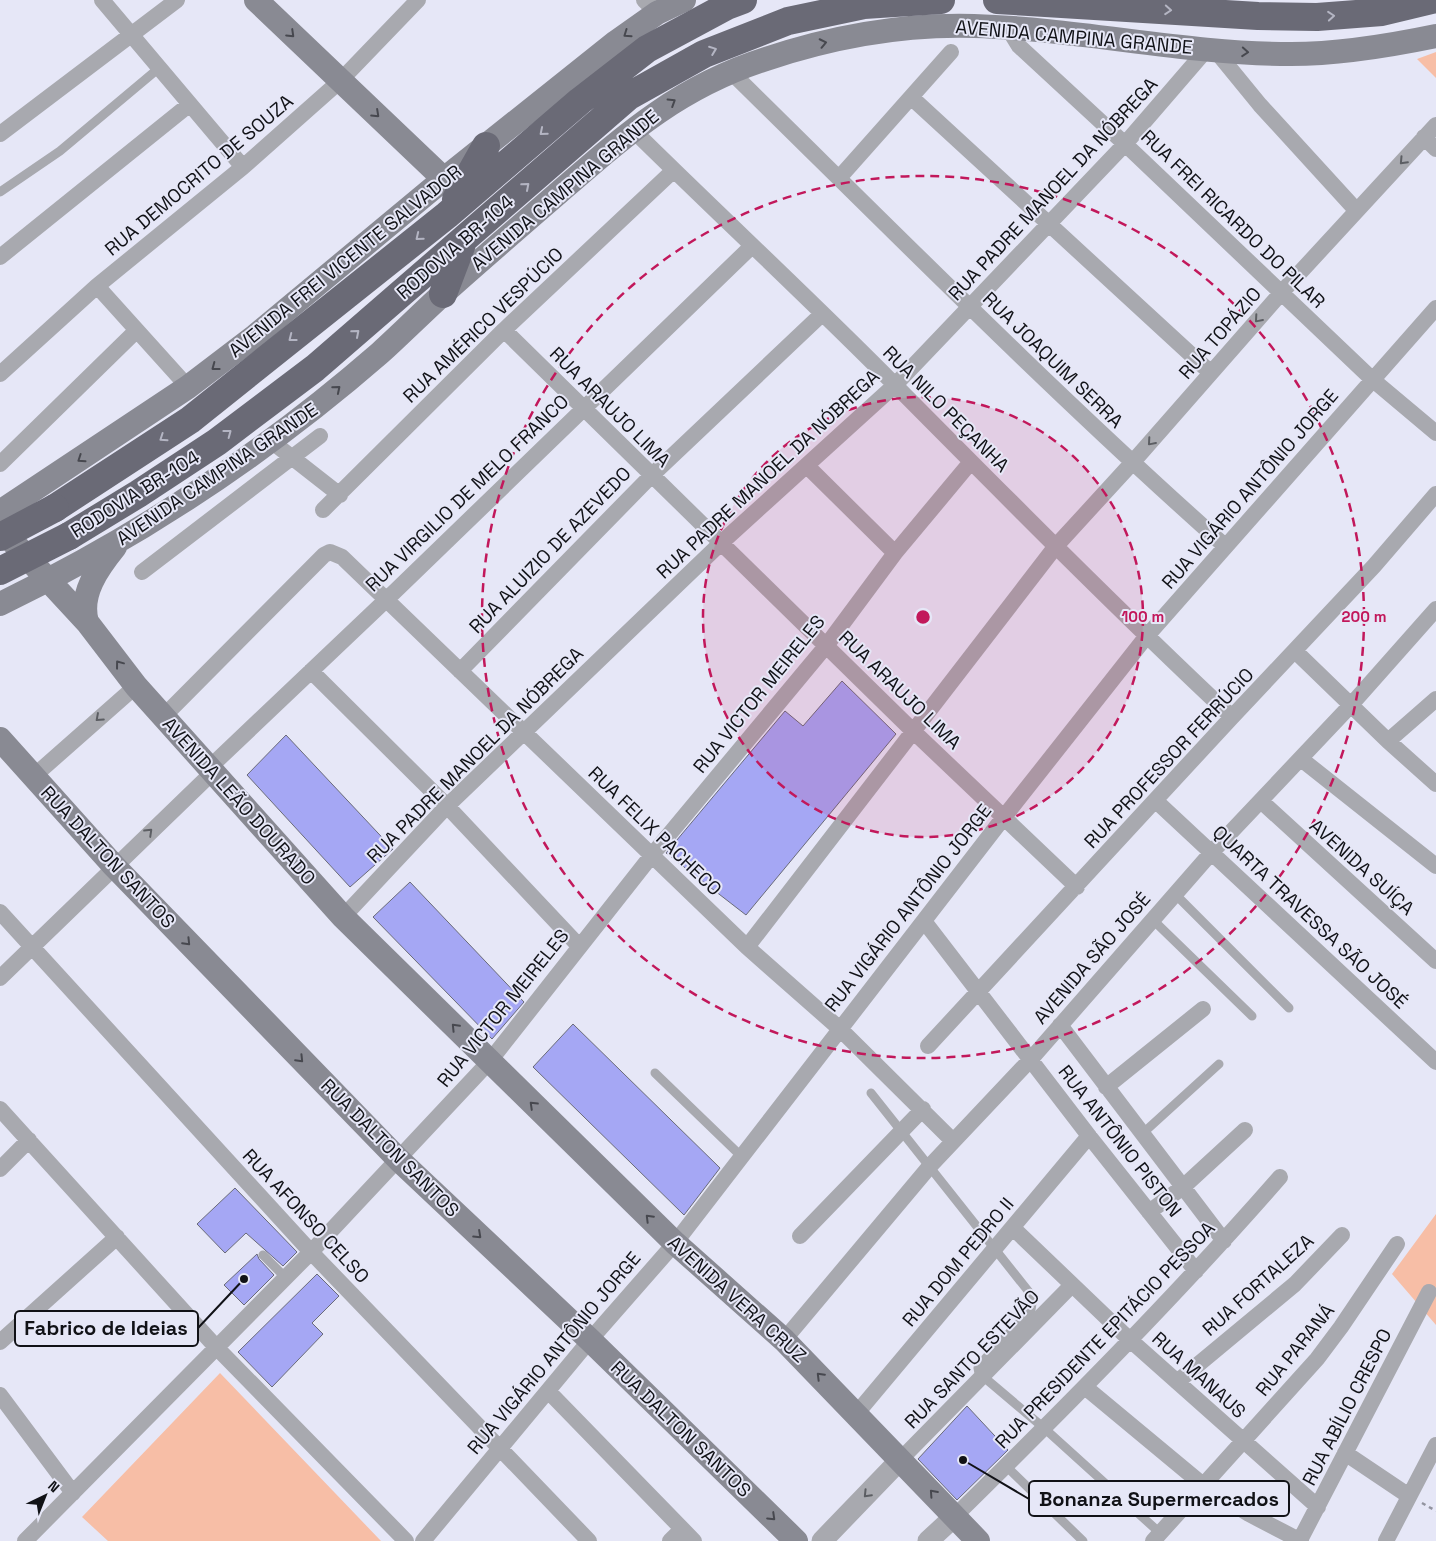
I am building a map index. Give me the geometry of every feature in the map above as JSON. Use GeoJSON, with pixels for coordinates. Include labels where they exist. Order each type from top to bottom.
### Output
{"type":"FeatureCollection","features":[{"type":"Feature","properties":{"kind":"highway","name":"RODOVIA BR-104"},"geometry":{"type":"LineString","coordinates":[[0,537],[55,508],[190,420],[447,215],[580,101],[647,50],[727,6],[743,0]]}},
{"type":"Feature","properties":{"kind":"highway","name":"RODOVIA BR-104"},"geometry":{"type":"LineString","coordinates":[[0,572],[70,536],[138,494],[217,442],[315,368],[630,96],[704,54],[788,21],[864,5],[940,0]]}},
{"type":"Feature","properties":{"kind":"highway"},"geometry":{"type":"LineString","coordinates":[[998,0],[1258,16],[1317,17],[1382,12],[1432,0]]}},
{"type":"Feature","properties":{"kind":"highway"},"geometry":{"type":"LineString","coordinates":[[447,215],[486,146]]}},
{"type":"Feature","properties":{"kind":"highway"},"geometry":{"type":"LineString","coordinates":[[443,294],[463,241]]}},
{"type":"Feature","properties":{"kind":"main road","name":"AVENIDA FREI VICENTE SALVADOR"},"geometry":{"type":"LineString","coordinates":[[0,512],[188,387],[255,336],[444,179],[616,42],[650,7],[684,0]]}},
{"type":"Feature","properties":{"kind":"main road"},"geometry":{"type":"LineString","coordinates":[[259,1],[444,179]]}},
{"type":"Feature","properties":{"kind":"main road","name":"AVENIDA CAMPINA GRANDE"},"geometry":{"type":"LineString","coordinates":[[5,606],[168,511],[271,441],[369,362],[443,294],[632,129],[674,100],[730,71],[815,45],[865,34],[913,27],[972,26],[1008,28],[1211,49],[1289,54],[1337,52],[1389,46],[1436,36]]}},
{"type":"Feature","properties":{"kind":"main road","name":"AVENIDA LEÃO DOURADO"},"geometry":{"type":"LineString","coordinates":[[0,528],[87,622],[136,686],[343,917],[489,1062]]}},
{"type":"Feature","properties":{"kind":"main road"},"geometry":{"type":"LineString","coordinates":[[87,622],[84,606],[89,586],[100,566],[119,541]]}},
{"type":"Feature","properties":{"kind":"main road"},"geometry":{"type":"LineString","coordinates":[[0,572],[5,606]]}},
{"type":"Feature","properties":{"kind":"main road","name":"RUA DALTON SANTOS"},"geometry":{"type":"LineString","coordinates":[[0,739],[114,866],[398,1160],[590,1340],[796,1541]]}},
{"type":"Feature","properties":{"kind":"main road","name":"AVENIDA VERA CRUZ"},"geometry":{"type":"LineString","coordinates":[[489,1062],[675,1243],[784,1340],[858,1413],[978,1541]]}},
{"type":"Feature","properties":{"kind":"street"},"geometry":{"type":"LineString","coordinates":[[102,0],[243,167]]}},
{"type":"Feature","properties":{"kind":"street"},"geometry":{"type":"LineString","coordinates":[[0,134],[177,0]]}},
{"type":"Feature","properties":{"kind":"street","name":"RUA DEMOCRITO DE SOUZA"},"geometry":{"type":"LineString","coordinates":[[0,374],[97,286],[243,167],[340,81],[418,0]]}},
{"type":"Feature","properties":{"kind":"street","name":"RUA FREI RICARDO DO PILAR"},"geometry":{"type":"LineString","coordinates":[[1008,28],[1019,46],[1373,380],[1436,432]]}},
{"type":"Feature","properties":{"kind":"street"},"geometry":{"type":"LineString","coordinates":[[1211,49],[1356,210]]}},
{"type":"Feature","properties":{"kind":"street","name":"RUA PADRE MANOEL DA NÓBREGA"},"geometry":{"type":"LineString","coordinates":[[343,917],[447,806],[721,543],[895,385],[1050,225],[1211,49]]}},
{"type":"Feature","properties":{"kind":"street"},"geometry":{"type":"LineString","coordinates":[[839,178],[951,52]]}},
{"type":"Feature","properties":{"kind":"street","name":"RUA JOAQUIM SERRA"},"geometry":{"type":"LineString","coordinates":[[730,71],[969,308],[1132,463],[1225,546]]}},
{"type":"Feature","properties":{"kind":"street"},"geometry":{"type":"LineString","coordinates":[[912,98],[1212,373]]}},
{"type":"Feature","properties":{"kind":"street"},"geometry":{"type":"LineString","coordinates":[[0,257],[190,104]]}},
{"type":"Feature","properties":{"kind":"street","name":"RUA TOPÁZIO"},"geometry":{"type":"LineString","coordinates":[[747,947],[1056,546],[1356,210],[1430,143],[1436,125]]}},
{"type":"Feature","properties":{"kind":"street","name":"RUA NILO PEÇANHA"},"geometry":{"type":"LineString","coordinates":[[632,129],[895,385],[1146,637],[1232,717]]}},
{"type":"Feature","properties":{"kind":"street","name":"RUA AMÉRICO VESPÚCIO"},"geometry":{"type":"LineString","coordinates":[[323,510],[504,330],[674,170]]}},
{"type":"Feature","properties":{"kind":"street","name":"RUA VIRGILIO DE MELO FRANCO"},"geometry":{"type":"LineString","coordinates":[[0,978],[311,671],[752,246]]}},
{"type":"Feature","properties":{"kind":"street"},"geometry":{"type":"LineString","coordinates":[[97,286],[188,387]]}},
{"type":"Feature","properties":{"kind":"street","name":"RUA VIGÁRIO ANTÔNIO JORGE"},"geometry":{"type":"LineString","coordinates":[[422,1541],[590,1340],[675,1243],[1004,817],[1146,637],[1436,308]]}},
{"type":"Feature","properties":{"kind":"street","name":"RUA ALUIZIO DE AZEVEDO"},"geometry":{"type":"LineString","coordinates":[[460,671],[651,476],[822,314]]}},
{"type":"Feature","properties":{"kind":"street","name":"RUA ARAUJO LIMA"},"geometry":{"type":"LineString","coordinates":[[504,330],[914,732],[1077,887]]}},
{"type":"Feature","properties":{"kind":"street"},"geometry":{"type":"LineString","coordinates":[[0,464],[136,331]]}},
{"type":"Feature","properties":{"kind":"street"},"geometry":{"type":"LineString","coordinates":[[142,572],[320,436]]}},
{"type":"Feature","properties":{"kind":"street"},"geometry":{"type":"LineString","coordinates":[[271,441],[340,495]]}},
{"type":"Feature","properties":{"kind":"street","name":"RUA VICTOR MEIRELES"},"geometry":{"type":"LineString","coordinates":[[25,1541],[284,1276],[310,1252],[489,1062],[652,855],[826,646],[895,553],[970,462]]}},
{"type":"Feature","properties":{"kind":"street"},"geometry":{"type":"LineString","coordinates":[[807,466],[895,553]]}},
{"type":"Feature","properties":{"kind":"street","name":"RUA PROFESSOR FERRÚCIO"},"geometry":{"type":"LineString","coordinates":[[928,1046],[1374,566],[1436,494]]}},
{"type":"Feature","properties":{"kind":"street","name":"RUA FELIX PACHECO"},"geometry":{"type":"LineString","coordinates":[[163,717],[324,555],[330,552],[342,557],[747,947],[840,1029],[953,1141]]}},
{"type":"Feature","properties":{"kind":"street","name":"AVENIDA SÃO JOSÉ"},"geometry":{"type":"LineString","coordinates":[[784,1340],[930,1166],[1031,1058],[1174,893],[1350,706],[1436,609]]}},
{"type":"Feature","properties":{"kind":"street"},"geometry":{"type":"LineString","coordinates":[[1295,651],[1388,742],[1436,784]]}},
{"type":"Feature","properties":{"kind":"street"},"geometry":{"type":"LineString","coordinates":[[311,671],[447,806],[580,946]]}},
{"type":"Feature","properties":{"kind":"street"},"geometry":{"type":"LineString","coordinates":[[34,776],[136,686]]}},
{"type":"Feature","properties":{"kind":"street"},"geometry":{"type":"LineString","coordinates":[[1388,742],[1436,699]]}},
{"type":"Feature","properties":{"kind":"street"},"geometry":{"type":"LineString","coordinates":[[1301,759],[1436,866]]}},
{"type":"Feature","properties":{"kind":"street","name":"QUARTA TRAVESSA SÃO JOSÉ"},"geometry":{"type":"LineString","coordinates":[[1156,801],[1436,1062]]}},
{"type":"Feature","properties":{"kind":"street","name":"AVENIDA SUÍÇA"},"geometry":{"type":"LineString","coordinates":[[1261,801],[1436,961]]}},
{"type":"Feature","properties":{"kind":"street","name":"RUA AFONSO CELSO"},"geometry":{"type":"LineString","coordinates":[[0,912],[310,1252],[501,1447],[589,1541]]}},
{"type":"Feature","properties":{"kind":"street","name":"RUA ANTÔNIO PISTON"},"geometry":{"type":"LineString","coordinates":[[924,921],[1089,1136],[1196,1271]]}},
{"type":"Feature","properties":{"kind":"street"},"geometry":{"type":"LineString","coordinates":[[1106,1087],[1203,1009]]}},
{"type":"Feature","properties":{"kind":"street"},"geometry":{"type":"LineString","coordinates":[[1060,1025],[1224,1241]]}},
{"type":"Feature","properties":{"kind":"street"},"geometry":{"type":"LineString","coordinates":[[0,1110],[216,1347],[406,1541]]}},
{"type":"Feature","properties":{"kind":"street"},"geometry":{"type":"LineString","coordinates":[[800,1236],[923,1110]]}},
{"type":"Feature","properties":{"kind":"street"},"geometry":{"type":"LineString","coordinates":[[1149,1212],[1183,1187],[1245,1130]]}},
{"type":"Feature","properties":{"kind":"street","name":"RUA DOM PEDRO II"},"geometry":{"type":"LineString","coordinates":[[858,1413],[1089,1136]]}},
{"type":"Feature","properties":{"kind":"street"},"geometry":{"type":"LineString","coordinates":[[0,1169],[29,1140]]}},
{"type":"Feature","properties":{"kind":"street","name":"RUA PRESIDENTE EPITÁCIO PESSOA"},"geometry":{"type":"LineString","coordinates":[[954,1517],[1044,1428],[1196,1271],[1280,1177]]}},
{"type":"Feature","properties":{"kind":"street","name":"RUA MANAUS"},"geometry":{"type":"LineString","coordinates":[[1013,1228],[1071,1286],[1242,1442],[1318,1507]]}},
{"type":"Feature","properties":{"kind":"street","name":"RUA FORTALEZA"},"geometry":{"type":"LineString","coordinates":[[1177,1382],[1295,1284],[1342,1235]]}},
{"type":"Feature","properties":{"kind":"street"},"geometry":{"type":"LineString","coordinates":[[0,1342],[117,1237]]}},
{"type":"Feature","properties":{"kind":"street","name":"RUA PARANÁ"},"geometry":{"type":"LineString","coordinates":[[1156,1537],[1317,1359],[1342,1327],[1397,1244]]}},
{"type":"Feature","properties":{"kind":"street","name":"RUA SANTO ESTEVÃO"},"geometry":{"type":"LineString","coordinates":[[901,1459],[1071,1286]]}},
{"type":"Feature","properties":{"kind":"street","name":"RUA ABÍLIO CRESPO"},"geometry":{"type":"LineString","coordinates":[[1300,1541],[1429,1292]]}},
{"type":"Feature","properties":{"kind":"street"},"geometry":{"type":"LineString","coordinates":[[1084,1387],[1203,1485],[1249,1514],[1300,1541]]}},
{"type":"Feature","properties":{"kind":"street"},"geometry":{"type":"LineString","coordinates":[[548,1390],[694,1541]]}},
{"type":"Feature","properties":{"kind":"street"},"geometry":{"type":"LineString","coordinates":[[0,1396],[73,1493]]}},
{"type":"Feature","properties":{"kind":"street"},"geometry":{"type":"LineString","coordinates":[[1386,1541],[1436,1445]]}},
{"type":"Feature","properties":{"kind":"street"},"geometry":{"type":"LineString","coordinates":[[1346,1453],[1410,1496]]}},
{"type":"Feature","properties":{"kind":"street"},"geometry":{"type":"LineString","coordinates":[[822,1541],[901,1459]]}},
{"type":"Feature","properties":{"kind":"street"},"geometry":{"type":"LineString","coordinates":[[928,1541],[954,1517]]}},
{"type":"Feature","properties":{"kind":"street"},"geometry":{"type":"LineString","coordinates":[[670,1541],[682,1528]]}},
{"type":"Feature","properties":{"kind":"lane"},"geometry":{"type":"LineString","coordinates":[[0,192],[60,151],[159,68]]}},
{"type":"Feature","properties":{"kind":"lane"},"geometry":{"type":"LineString","coordinates":[[1174,893],[1289,1008]]}},
{"type":"Feature","properties":{"kind":"lane"},"geometry":{"type":"LineString","coordinates":[[1152,919],[1252,1016]]}},
{"type":"Feature","properties":{"kind":"lane"},"geometry":{"type":"LineString","coordinates":[[1142,1134],[1219,1064]]}},
{"type":"Feature","properties":{"kind":"lane"},"geometry":{"type":"LineString","coordinates":[[655,1073],[742,1157]]}},
{"type":"Feature","properties":{"kind":"lane"},"geometry":{"type":"LineString","coordinates":[[872,1093],[1029,1292],[1032,1303],[1031,1310],[981,1363],[978,1368],[983,1377],[1044,1428],[1156,1537]]}},
{"type":"Feature","properties":{"kind":"lane"},"geometry":{"type":"LineString","coordinates":[[263,1255],[284,1276]]}},
{"type":"Feature","properties":{"kind":"lane"},"geometry":{"type":"LineString","coordinates":[[1006,1466],[1083,1541]]}},
{"type":"Feature","properties":{"kind":"shaded area"},"geometry":{"type":"Polygon","coordinates":[[[1436,52],[1436,78],[1417,59],[1436,52]]]}},
{"type":"Feature","properties":{"kind":"shaded area"},"geometry":{"type":"Polygon","coordinates":[[[1436,1214],[1436,1325],[1392,1274],[1436,1214]]]}},
{"type":"Feature","properties":{"kind":"shaded area"},"geometry":{"type":"Polygon","coordinates":[[[220,1373],[381,1541],[108,1541],[82,1517],[220,1373]]]}},
{"type":"Feature","properties":{"kind":"building"},"geometry":{"type":"Polygon","coordinates":[[[842,681],[896,734],[746,915],[666,853],[785,711],[803,726],[842,681]]]}},
{"type":"Feature","properties":{"kind":"building"},"geometry":{"type":"Polygon","coordinates":[[[286,735],[393,849],[350,887],[247,775],[286,735]]]}},
{"type":"Feature","properties":{"kind":"building"},"geometry":{"type":"Polygon","coordinates":[[[410,882],[524,1002],[492,1039],[373,917],[410,882]]]}},
{"type":"Feature","properties":{"kind":"building"},"geometry":{"type":"Polygon","coordinates":[[[573,1024],[720,1168],[684,1215],[533,1067],[573,1024]]]}},
{"type":"Feature","properties":{"kind":"building"},"geometry":{"type":"Polygon","coordinates":[[[235,1188],[297,1252],[283,1266],[246,1233],[225,1253],[197,1224],[235,1188]]]}},
{"type":"Feature","properties":{"kind":"building"},"geometry":{"type":"Polygon","coordinates":[[[257,1254],[259,1259],[274,1275],[244,1305],[224,1285],[257,1254]]]}},
{"type":"Feature","properties":{"kind":"building"},"geometry":{"type":"Polygon","coordinates":[[[317,1274],[339,1296],[312,1323],[323,1334],[272,1387],[238,1352],[317,1274]]]}},
{"type":"Feature","properties":{"kind":"building"},"geometry":{"type":"Polygon","coordinates":[[[967,1406],[1008,1450],[957,1500],[918,1459],[967,1406]]]}},
{"type":"Feature","properties":{"kind":"place","name":"Fabrico de Ideias"},"geometry":{"type":"Point","coordinates":[244,1279]}},
{"type":"Feature","properties":{"kind":"place","name":"Bonanza Supermercados"},"geometry":{"type":"Point","coordinates":[963,1460]}}]}
